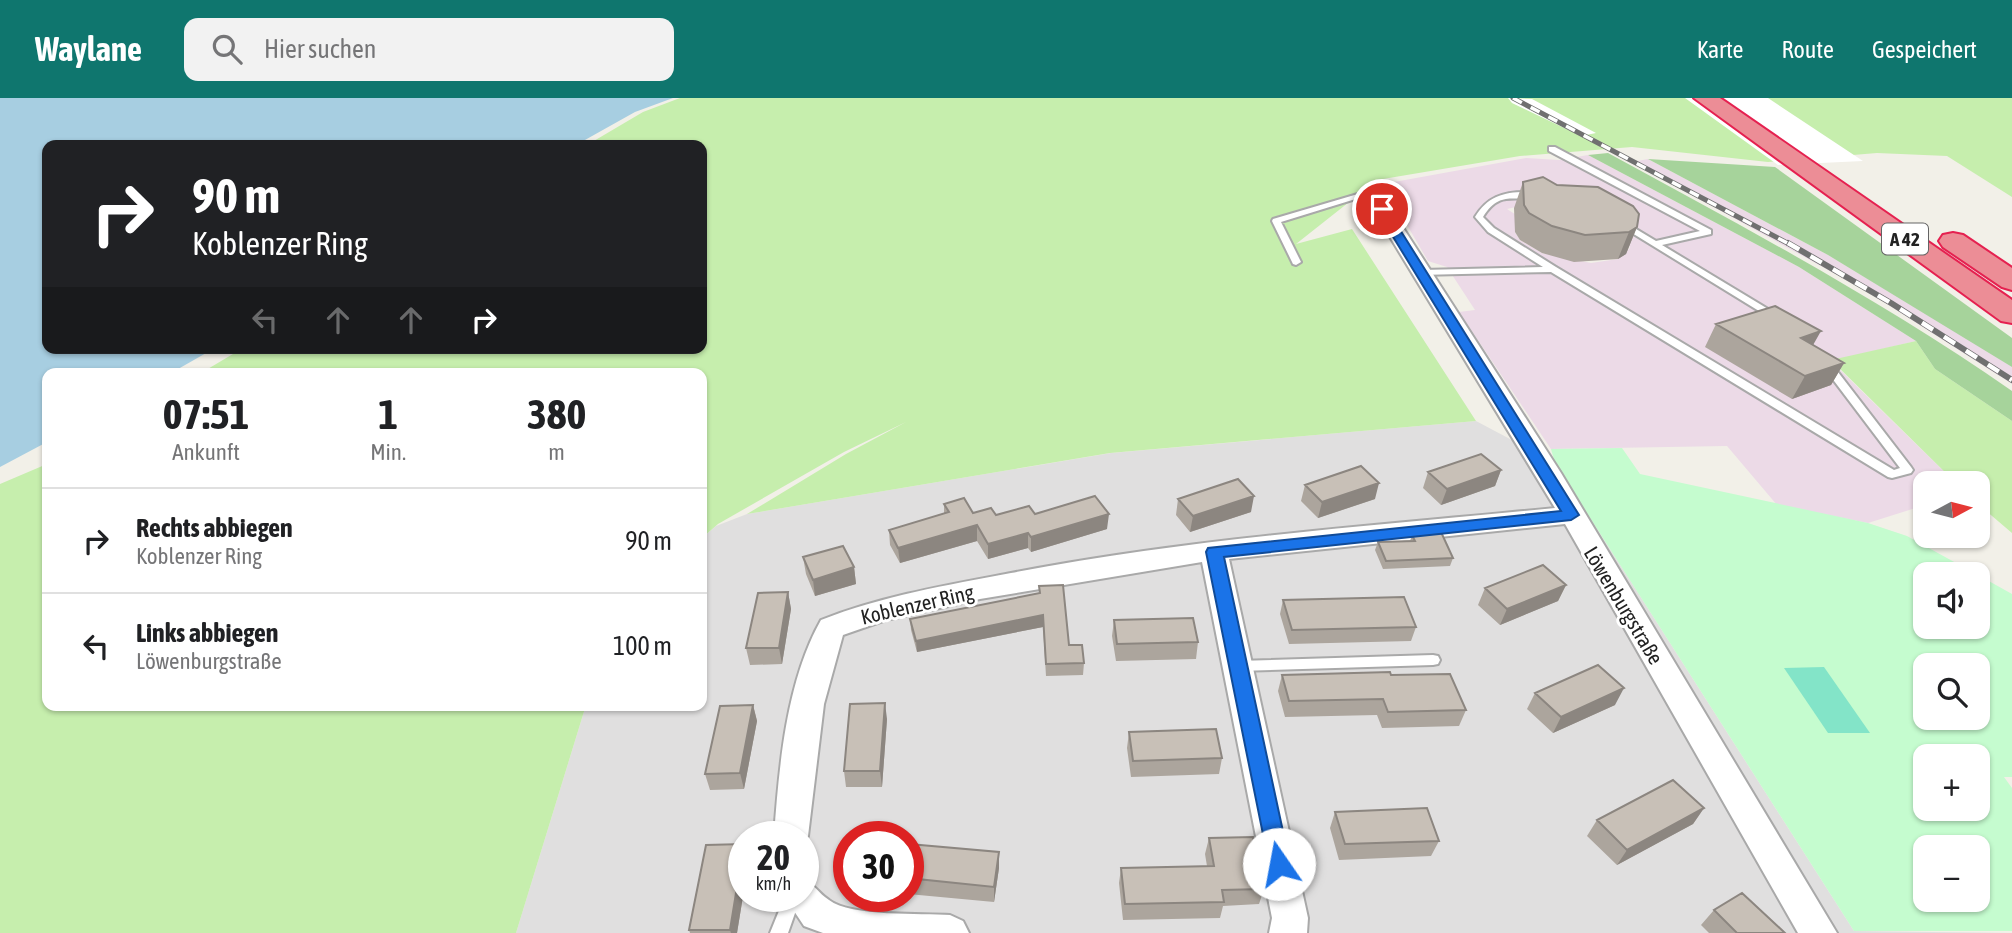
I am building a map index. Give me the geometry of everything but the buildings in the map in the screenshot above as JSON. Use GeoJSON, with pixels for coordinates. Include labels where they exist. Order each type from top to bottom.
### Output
{"type":"FeatureCollection","features":[{"type":"Feature","properties":{"kind":"highway","name":"A 42"},"geometry":{"type":"LineString","coordinates":[[1705,98],[2012,314]]}},
{"type":"Feature","properties":{"kind":"highway","name":"A 42"},"geometry":{"type":"LineString","coordinates":[[1742,98],[2012,281]]}},
{"type":"Feature","properties":{"kind":"street","name":"Löwenburgstraße"},"geometry":{"type":"LineString","coordinates":[[1377,201],[1571,515],[1818,933]]}},
{"type":"Feature","properties":{"kind":"street","name":"Koblenzer Ring"},"geometry":{"type":"LineString","coordinates":[[793,821],[805,725],[821,651],[831,628],[859,616],[1016,582],[1164,557],[1571,515]]}},
{"type":"Feature","properties":{"kind":"street"},"geometry":{"type":"LineString","coordinates":[[1214,552],[1290,918],[1288,933]]}},
{"type":"Feature","properties":{"kind":"street"},"geometry":{"type":"LineString","coordinates":[[815,912],[853,926],[950,933]]}},
{"type":"Feature","properties":{"kind":"lane"},"geometry":{"type":"LineString","coordinates":[[1552,149],[1708,232],[1655,244]]}},
{"type":"Feature","properties":{"kind":"lane"},"geometry":{"type":"LineString","coordinates":[[1545,197],[1519,194],[1496,197],[1484,207],[1479,217],[1491,230],[1553,269],[1892,474],[1908,470],[1817,352]]}},
{"type":"Feature","properties":{"kind":"lane"},"geometry":{"type":"LineString","coordinates":[[1296,262],[1276,220],[1377,201]]}},
{"type":"Feature","properties":{"kind":"lane"},"geometry":{"type":"LineString","coordinates":[[1611,218],[1735,290],[1789,328]]}},
{"type":"Feature","properties":{"kind":"lane"},"geometry":{"type":"LineString","coordinates":[[1422,273],[1553,269]]}},
{"type":"Feature","properties":{"kind":"lane"},"geometry":{"type":"LineString","coordinates":[[1238,666],[1433,660]]}},
{"type":"Feature","properties":{"kind":"lane"},"geometry":{"type":"LineString","coordinates":[[779,933],[787,912]]}},
{"type":"Feature","properties":{"kind":"shaded area"},"geometry":{"type":"Polygon","coordinates":[[[1588,155],[1799,267],[1916,341],[1831,361],[1944,471],[1913,471],[1913,509],[1868,523],[1777,505],[1727,446],[1551,449],[1459,312],[1475,310],[1447,267],[1428,261],[1383,184],[1526,158],[1559,160],[1588,155]],[[1534,203],[1507,209],[1521,218],[1515,232],[1520,240],[1542,253],[1591,263],[1618,259],[1630,248],[1628,241],[1534,203]]]}},
{"type":"Feature","properties":{"kind":"shaded area"},"geometry":{"type":"Polygon","coordinates":[[[1648,159],[1828,255],[1979,345],[2012,367],[2012,384],[1868,292],[1632,162],[1648,159]]]}},
{"type":"Feature","properties":{"kind":"shaded area"},"geometry":{"type":"Polygon","coordinates":[[[1476,421],[1555,463],[1854,931],[2012,933],[516,933],[584,711],[707,711],[707,534],[716,526],[747,514],[1111,453],[1476,421]]]}},
{"type":"Feature","properties":{"kind":"green space"},"geometry":{"type":"Polygon","coordinates":[[[680,98],[2012,98],[2012,197],[1947,156],[1877,153],[1768,162],[1632,147],[1520,156],[1377,180],[1296,244],[1352,229],[1476,421],[1110,453],[747,514],[846,454],[906,422],[844,452],[718,524],[707,534],[707,368],[209,368],[233,354],[707,354],[707,140],[595,140],[643,112],[680,98]]]}},
{"type":"Feature","properties":{"kind":"green space"},"geometry":{"type":"Polygon","coordinates":[[[1608,153],[1813,266],[1963,358],[2012,391],[2012,421],[1935,369],[1916,341],[1799,267],[1588,155],[1608,153]]]}},
{"type":"Feature","properties":{"kind":"green space"},"geometry":{"type":"Polygon","coordinates":[[[1648,159],[1775,167],[2012,338],[2012,367],[1828,255],[1648,159]]]}},
{"type":"Feature","properties":{"kind":"green space"},"geometry":{"type":"Polygon","coordinates":[[[1916,341],[1935,369],[2012,421],[2012,533],[1990,514],[1990,471],[1944,471],[1831,360],[1916,341]]]}},
{"type":"Feature","properties":{"kind":"green space"},"geometry":{"type":"Polygon","coordinates":[[[1622,448],[1640,474],[1868,523],[1907,536],[1913,539],[1913,548],[1929,548],[1954,562],[1913,562],[1913,639],[1990,639],[1990,582],[2012,594],[2012,777],[2004,777],[2012,788],[2012,931],[1854,931],[1555,463],[1551,449],[1622,448]]]}},
{"type":"Feature","properties":{"kind":"green space"},"geometry":{"type":"Polygon","coordinates":[[[42,466],[42,711],[584,711],[516,933],[0,933],[0,484],[42,466]]]}},
{"type":"Feature","properties":{"kind":"green space"},"geometry":{"type":"Polygon","coordinates":[[[1824,667],[1870,733],[1828,733],[1784,668],[1824,667]]]}},
{"type":"Feature","properties":{"kind":"water"},"geometry":{"type":"Polygon","coordinates":[[[0,98],[673,98],[635,112],[585,140],[42,140],[42,354],[204,354],[180,368],[42,368],[42,445],[0,467],[0,98]]]}},
{"type":"Feature","properties":{"kind":"pier"},"geometry":{"type":"Polygon","coordinates":[[[1508,98],[1532,99],[1596,133],[1581,136],[1512,103],[1508,98]]]}},
{"type":"Feature","properties":{"kind":"pier"},"geometry":{"type":"Polygon","coordinates":[[[1685,98],[1768,98],[1863,161],[1778,165],[1685,98]]]}},
{"type":"Feature","properties":{"kind":"railway"},"geometry":{"type":"LineString","coordinates":[[1513,98],[1791,245]]}},
{"type":"Feature","properties":{"kind":"railway"},"geometry":{"type":"LineString","coordinates":[[1788,243],[1891,303],[2012,380]]}},
{"type":"Feature","properties":{"kind":"route"},"geometry":{"type":"LineString","coordinates":[[1279,864],[1214,552],[1571,515],[1548,473],[1382,209]]}}]}
